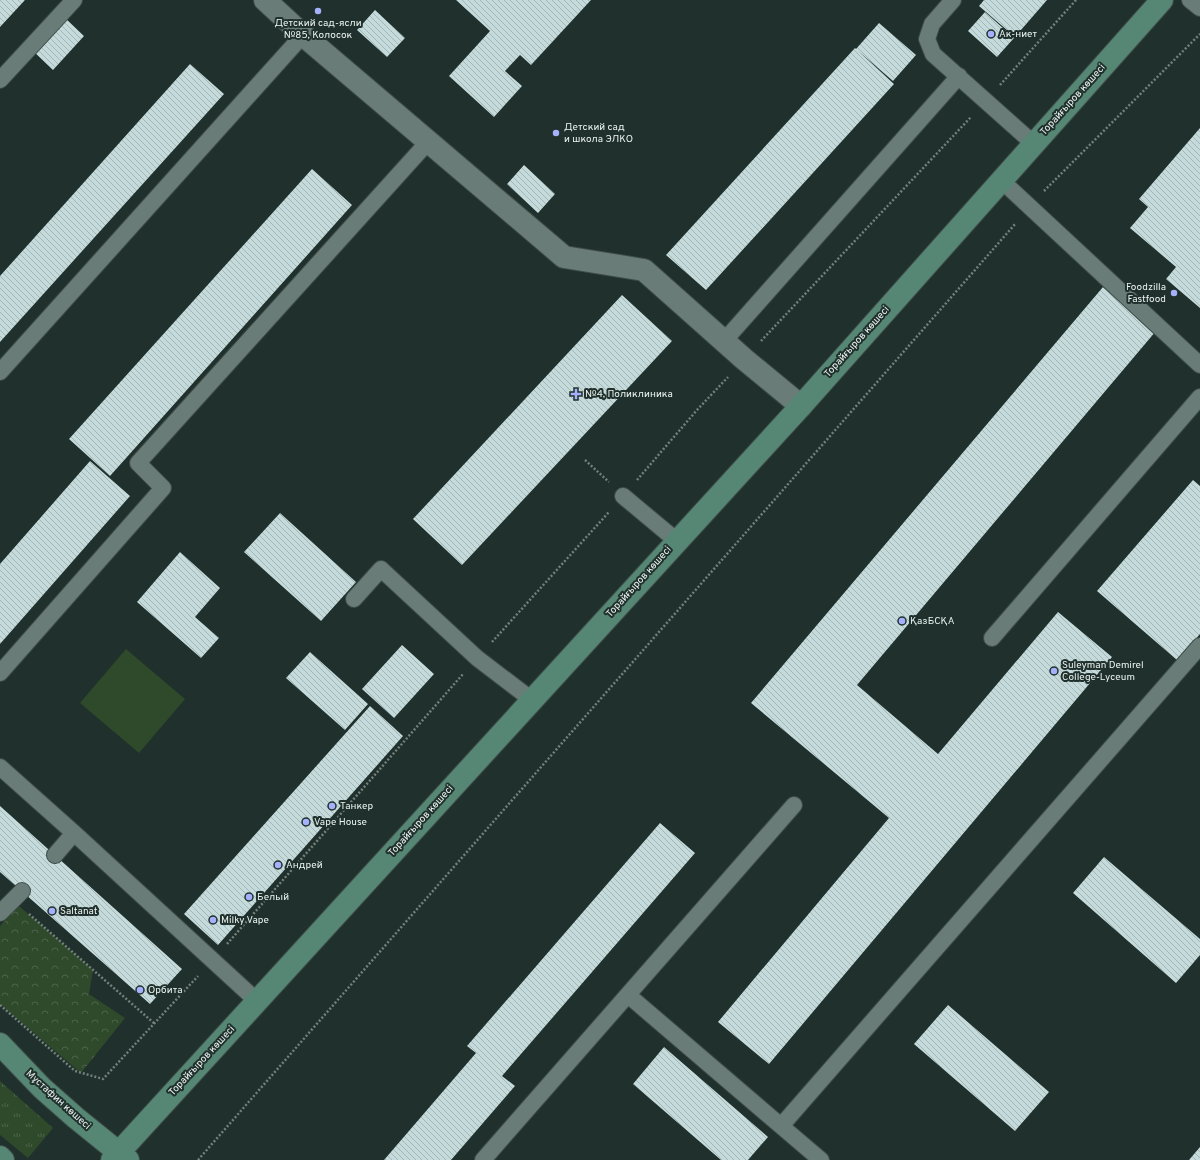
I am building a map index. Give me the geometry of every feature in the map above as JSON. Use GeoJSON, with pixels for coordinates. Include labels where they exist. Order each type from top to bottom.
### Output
{"type":"FeatureCollection","features":[{"type":"Feature","properties":{"kind":"street"},"geometry":{"type":"LineString","coordinates":[[265,0],[302,35],[564,257],[644,270],[744,359],[801,406]]}},
{"type":"Feature","properties":{"kind":"street","name":"Торайғыров көшесі"},"geometry":{"type":"LineString","coordinates":[[120,1158],[257,1001],[801,406],[1162,0]]}},
{"type":"Feature","properties":{"kind":"street","name":"Мұcтафин көшесі"},"geometry":{"type":"LineString","coordinates":[[0,1044],[42,1088],[120,1158]]}},
{"type":"Feature","properties":{"kind":"lane"},"geometry":{"type":"LineString","coordinates":[[0,80],[74,0]]}},
{"type":"Feature","properties":{"kind":"lane"},"geometry":{"type":"LineString","coordinates":[[953,0],[932,24],[927,39],[933,54],[1034,144]]}},
{"type":"Feature","properties":{"kind":"lane"},"geometry":{"type":"LineString","coordinates":[[1190,0],[1200,8]]}},
{"type":"Feature","properties":{"kind":"lane"},"geometry":{"type":"LineString","coordinates":[[0,372],[302,35]]}},
{"type":"Feature","properties":{"kind":"lane"},"geometry":{"type":"LineString","coordinates":[[724,341],[959,76]]}},
{"type":"Feature","properties":{"kind":"lane"},"geometry":{"type":"LineString","coordinates":[[0,672],[163,488],[138,463],[428,142]]}},
{"type":"Feature","properties":{"kind":"lane"},"geometry":{"type":"LineString","coordinates":[[1002,180],[1200,366]]}},
{"type":"Feature","properties":{"kind":"lane"},"geometry":{"type":"LineString","coordinates":[[992,638],[1200,397]]}},
{"type":"Feature","properties":{"kind":"lane"},"geometry":{"type":"LineString","coordinates":[[623,496],[677,541]]}},
{"type":"Feature","properties":{"kind":"lane"},"geometry":{"type":"LineString","coordinates":[[354,599],[381,569],[477,658],[532,700]]}},
{"type":"Feature","properties":{"kind":"lane"},"geometry":{"type":"LineString","coordinates":[[781,1126],[1200,646]]}},
{"type":"Feature","properties":{"kind":"lane"},"geometry":{"type":"LineString","coordinates":[[0,767],[74,832],[257,1001]]}},
{"type":"Feature","properties":{"kind":"lane"},"geometry":{"type":"LineString","coordinates":[[483,1160],[794,805]]}},
{"type":"Feature","properties":{"kind":"lane"},"geometry":{"type":"LineString","coordinates":[[55,855],[74,832]]}},
{"type":"Feature","properties":{"kind":"lane"},"geometry":{"type":"LineString","coordinates":[[0,913],[17,895]]}},
{"type":"Feature","properties":{"kind":"lane"},"geometry":{"type":"LineString","coordinates":[[628,995],[821,1160]]}},
{"type":"Feature","properties":{"kind":"lane"},"geometry":{"type":"LineString","coordinates":[[0,1059],[42,1088]]}},
{"type":"Feature","properties":{"kind":"path"},"geometry":{"type":"LineString","coordinates":[[0,1005],[74,1071],[102,1079],[213,960],[477,658],[623,496],[697,410],[987,101],[1076,0]]}},
{"type":"Feature","properties":{"kind":"path"},"geometry":{"type":"LineString","coordinates":[[199,1160],[1030,207],[1200,34]]}},
{"type":"Feature","properties":{"kind":"path"},"geometry":{"type":"LineString","coordinates":[[585,460],[623,496]]}},
{"type":"Feature","properties":{"kind":"path"},"geometry":{"type":"LineString","coordinates":[[17,895],[154,1024]]}},
{"type":"Feature","properties":{"kind":"green space"},"geometry":{"type":"Polygon","coordinates":[[[126,649],[185,699],[139,753],[80,703],[126,649]]]}},
{"type":"Feature","properties":{"kind":"green space"},"geometry":{"type":"Polygon","coordinates":[[[19,906],[93,970],[89,994],[125,1018],[81,1073],[0,1004],[0,926],[19,906]]]}},
{"type":"Feature","properties":{"kind":"green space"},"geometry":{"type":"Polygon","coordinates":[[[0,1081],[53,1128],[28,1158],[0,1135],[0,1081]]]}},
{"type":"Feature","properties":{"kind":"building"},"geometry":{"type":"Polygon","coordinates":[[[0,0],[25,0],[0,27],[0,0]]]}},
{"type":"Feature","properties":{"kind":"building"},"geometry":{"type":"Polygon","coordinates":[[[456,0],[591,0],[531,65],[520,55],[505,71],[522,86],[494,117],[449,76],[490,31],[456,0]]]}},
{"type":"Feature","properties":{"kind":"building"},"geometry":{"type":"Polygon","coordinates":[[[984,0],[1047,0],[1015,37],[979,6],[984,0]]]}},
{"type":"Feature","properties":{"kind":"building"},"geometry":{"type":"Polygon","coordinates":[[[375,10],[405,38],[387,57],[357,30],[375,10]]]}},
{"type":"Feature","properties":{"kind":"building","name":"Ак-ниет"},"geometry":{"type":"Polygon","coordinates":[[[985,12],[1014,38],[997,57],[968,31],[985,12]]]}},
{"type":"Feature","properties":{"kind":"building"},"geometry":{"type":"Polygon","coordinates":[[[64,17],[84,36],[53,70],[33,51],[64,17]]]}},
{"type":"Feature","properties":{"kind":"building"},"geometry":{"type":"Polygon","coordinates":[[[879,23],[916,55],[893,81],[856,49],[879,23]]]}},
{"type":"Feature","properties":{"kind":"building"},"geometry":{"type":"Polygon","coordinates":[[[855,48],[894,84],[706,290],[666,255],[855,48]]]}},
{"type":"Feature","properties":{"kind":"building"},"geometry":{"type":"Polygon","coordinates":[[[190,64],[224,94],[0,342],[0,276],[190,64]]]}},
{"type":"Feature","properties":{"kind":"building"},"geometry":{"type":"Polygon","coordinates":[[[1200,128],[1200,308],[1166,279],[1176,267],[1130,228],[1148,207],[1139,199],[1200,128]]]}},
{"type":"Feature","properties":{"kind":"building"},"geometry":{"type":"Polygon","coordinates":[[[524,165],[555,194],[538,213],[507,184],[524,165]]]}},
{"type":"Feature","properties":{"kind":"building"},"geometry":{"type":"Polygon","coordinates":[[[312,169],[352,205],[110,476],[69,439],[312,169]]]}},
{"type":"Feature","properties":{"kind":"building","name":"Suleyman Demirel College-Lyceum"},"geometry":{"type":"Polygon","coordinates":[[[1103,287],[1156,331],[857,685],[938,754],[1058,612],[1112,657],[769,1064],[718,1022],[889,818],[751,703],[1103,287]]]}},
{"type":"Feature","properties":{"kind":"building","name":"№4, Поликлиника"},"geometry":{"type":"Polygon","coordinates":[[[622,295],[672,341],[462,565],[413,519],[622,295]]]}},
{"type":"Feature","properties":{"kind":"building"},"geometry":{"type":"Polygon","coordinates":[[[90,461],[130,496],[0,644],[0,564],[90,461]]]}},
{"type":"Feature","properties":{"kind":"building"},"geometry":{"type":"Polygon","coordinates":[[[1193,480],[1200,486],[1200,634],[1177,660],[1097,591],[1193,480]]]}},
{"type":"Feature","properties":{"kind":"building"},"geometry":{"type":"Polygon","coordinates":[[[280,513],[356,582],[321,621],[244,552],[280,513]]]}},
{"type":"Feature","properties":{"kind":"building"},"geometry":{"type":"Polygon","coordinates":[[[180,552],[220,588],[195,617],[219,638],[201,658],[137,602],[180,552]]]}},
{"type":"Feature","properties":{"kind":"building"},"geometry":{"type":"Polygon","coordinates":[[[402,645],[434,674],[394,718],[362,689],[402,645]]]}},
{"type":"Feature","properties":{"kind":"building"},"geometry":{"type":"Polygon","coordinates":[[[310,652],[368,704],[345,730],[286,678],[310,652]]]}},
{"type":"Feature","properties":{"kind":"building"},"geometry":{"type":"Polygon","coordinates":[[[370,706],[403,736],[218,945],[184,914],[370,706]]]}},
{"type":"Feature","properties":{"kind":"building"},"geometry":{"type":"Polygon","coordinates":[[[0,806],[182,969],[150,1004],[0,872],[0,806]]]}},
{"type":"Feature","properties":{"kind":"building"},"geometry":{"type":"Polygon","coordinates":[[[660,823],[695,853],[502,1076],[515,1086],[451,1160],[384,1160],[476,1053],[467,1046],[660,823]]]}},
{"type":"Feature","properties":{"kind":"building"},"geometry":{"type":"Polygon","coordinates":[[[1104,857],[1200,939],[1200,955],[1176,983],[1073,893],[1104,857]]]}},
{"type":"Feature","properties":{"kind":"building"},"geometry":{"type":"Polygon","coordinates":[[[948,1005],[1049,1092],[1015,1131],[914,1044],[948,1005]]]}},
{"type":"Feature","properties":{"kind":"building"},"geometry":{"type":"Polygon","coordinates":[[[664,1047],[768,1137],[748,1160],[721,1160],[633,1084],[664,1047]]]}},
{"type":"Feature","properties":{"kind":"building"},"geometry":{"type":"Polygon","coordinates":[[[1200,1147],[1200,1160],[1189,1160],[1200,1147]]]}},
{"type":"Feature","properties":{"kind":"place","name":"Детский сад-ясли №85, Колосок"},"geometry":{"type":"Point","coordinates":[318,11]}},
{"type":"Feature","properties":{"kind":"place","name":"Ак-ниет"},"geometry":{"type":"Point","coordinates":[991,34]}},
{"type":"Feature","properties":{"kind":"place","name":"Детский сад и школа ЭЛКО"},"geometry":{"type":"Point","coordinates":[556,133]}},
{"type":"Feature","properties":{"kind":"place","name":"Foodzilla Fastfood"},"geometry":{"type":"Point","coordinates":[1174,293]}},
{"type":"Feature","properties":{"kind":"place","name":"№4, Поликлиника"},"geometry":{"type":"Point","coordinates":[576,394]}},
{"type":"Feature","properties":{"kind":"place","name":"ҚазБСҚА"},"geometry":{"type":"Point","coordinates":[902,621]}},
{"type":"Feature","properties":{"kind":"place","name":"Suleyman Demirel College-Lyceum"},"geometry":{"type":"Point","coordinates":[1054,671]}},
{"type":"Feature","properties":{"kind":"place","name":"Танкер"},"geometry":{"type":"Point","coordinates":[332,806]}},
{"type":"Feature","properties":{"kind":"place","name":"Vape House"},"geometry":{"type":"Point","coordinates":[306,822]}},
{"type":"Feature","properties":{"kind":"place","name":"Андрей"},"geometry":{"type":"Point","coordinates":[278,865]}},
{"type":"Feature","properties":{"kind":"place","name":"Белый"},"geometry":{"type":"Point","coordinates":[249,897]}},
{"type":"Feature","properties":{"kind":"place","name":"Saltanat"},"geometry":{"type":"Point","coordinates":[52,911]}},
{"type":"Feature","properties":{"kind":"place","name":"Milky Vape"},"geometry":{"type":"Point","coordinates":[213,920]}},
{"type":"Feature","properties":{"kind":"place","name":"Орбита"},"geometry":{"type":"Point","coordinates":[140,990]}}]}
